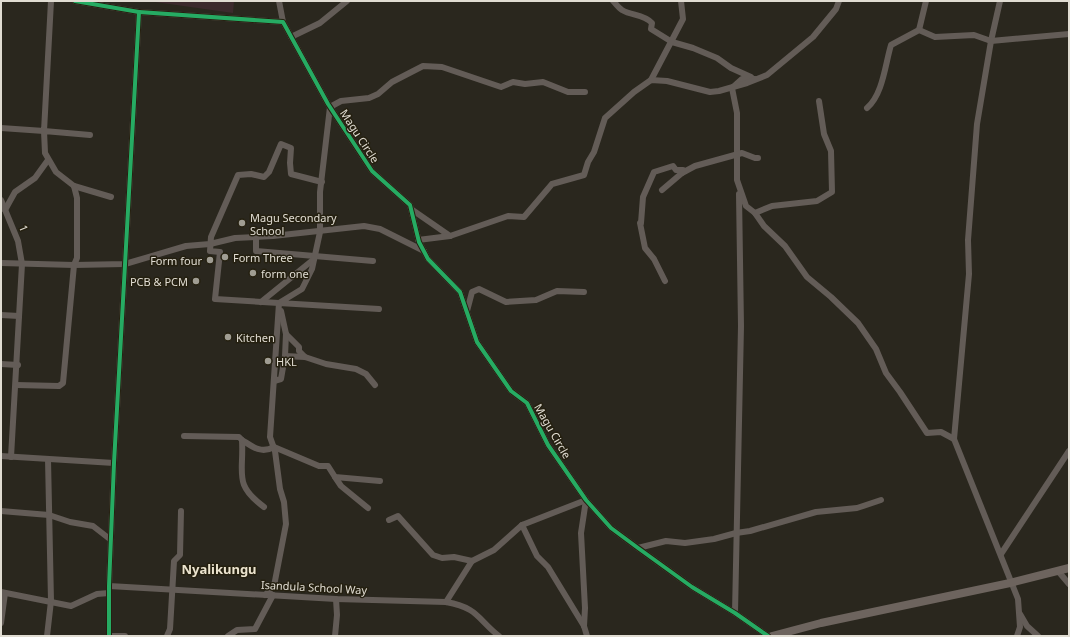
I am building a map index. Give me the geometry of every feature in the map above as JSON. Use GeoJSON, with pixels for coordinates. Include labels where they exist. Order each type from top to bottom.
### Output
{"type":"FeatureCollection","features":[{"type":"Feature","properties":{"kind":"main road"},"geometry":{"type":"LineString","coordinates":[[772,636],[821,623],[1010,583],[1069,568]]}},
{"type":"Feature","properties":{"kind":"street"},"geometry":{"type":"LineString","coordinates":[[51,1],[44,153],[56,172],[74,186],[111,197]]}},
{"type":"Feature","properties":{"kind":"street"},"geometry":{"type":"LineString","coordinates":[[75,1],[139,12],[283,22]]}},
{"type":"Feature","properties":{"kind":"street","name":"Magu Circle"},"geometry":{"type":"LineString","coordinates":[[279,1],[283,22],[330,107],[372,171],[410,205],[418,240],[428,259],[460,292],[477,342],[511,391],[527,403],[548,445],[586,500],[611,528],[692,587],[735,613],[768,636]]}},
{"type":"Feature","properties":{"kind":"street"},"geometry":{"type":"LineString","coordinates":[[291,37],[320,23],[347,1]]}},
{"type":"Feature","properties":{"kind":"street"},"geometry":{"type":"LineString","coordinates":[[612,1],[623,10],[648,19],[652,23],[651,29],[672,42],[717,58],[731,68],[756,79]]}},
{"type":"Feature","properties":{"kind":"street"},"geometry":{"type":"LineString","coordinates":[[418,240],[450,236],[508,216],[524,217],[552,184],[584,175],[588,162],[594,152],[605,118],[634,92],[651,80],[683,19],[681,1]]}},
{"type":"Feature","properties":{"kind":"street"},"geometry":{"type":"LineString","coordinates":[[651,80],[667,81],[710,92],[732,88],[767,75],[783,64],[813,37],[836,9],[839,1]]}},
{"type":"Feature","properties":{"kind":"street"},"geometry":{"type":"LineString","coordinates":[[867,108],[871,104],[877,91],[891,45],[919,30],[926,1]]}},
{"type":"Feature","properties":{"kind":"street"},"geometry":{"type":"LineString","coordinates":[[1000,1],[991,41],[977,124],[968,240],[969,274],[954,438],[1001,554],[1010,583],[1018,599],[1020,627],[1017,636]]}},
{"type":"Feature","properties":{"kind":"street"},"geometry":{"type":"LineString","coordinates":[[125,636],[109,636],[109,590],[114,463],[139,12]]}},
{"type":"Feature","properties":{"kind":"street"},"geometry":{"type":"LineString","coordinates":[[919,30],[935,36],[974,35],[991,41],[1069,34]]}},
{"type":"Feature","properties":{"kind":"street"},"geometry":{"type":"LineString","coordinates":[[279,303],[302,289],[312,269],[320,232],[322,182],[330,107],[341,101],[373,96],[392,82],[423,66],[450,69],[501,87],[513,82],[525,84],[543,82],[568,92],[585,92]]}},
{"type":"Feature","properties":{"kind":"street"},"geometry":{"type":"LineString","coordinates":[[732,88],[737,113],[737,180],[739,191],[741,326],[735,613]]}},
{"type":"Feature","properties":{"kind":"street"},"geometry":{"type":"LineString","coordinates":[[755,213],[772,206],[817,201],[832,192],[831,151],[824,134],[819,101]]}},
{"type":"Feature","properties":{"kind":"street"},"geometry":{"type":"LineString","coordinates":[[1,128],[90,135]]}},
{"type":"Feature","properties":{"kind":"street"},"geometry":{"type":"LineString","coordinates":[[322,182],[291,174],[290,163],[292,148],[281,144],[270,172],[264,176],[251,174],[238,175],[211,237],[210,251],[220,252],[215,298],[379,309]]}},
{"type":"Feature","properties":{"kind":"street"},"geometry":{"type":"LineString","coordinates":[[662,190],[682,173],[695,166],[737,155],[745,154],[758,158]]}},
{"type":"Feature","properties":{"kind":"street"},"geometry":{"type":"LineString","coordinates":[[5,210],[15,192],[35,178],[48,160]]}},
{"type":"Feature","properties":{"kind":"street"},"geometry":{"type":"LineString","coordinates":[[665,281],[654,259],[645,248],[640,223],[643,197],[654,172],[673,166],[676,170],[683,170],[682,173]]}},
{"type":"Feature","properties":{"kind":"street"},"geometry":{"type":"LineString","coordinates":[[16,385],[59,386],[63,383],[74,265],[77,258],[77,198],[74,186]]}},
{"type":"Feature","properties":{"kind":"street"},"geometry":{"type":"LineString","coordinates":[[739,191],[746,206],[755,213],[764,226],[785,246],[807,277],[831,297],[858,323],[876,349],[886,373],[927,433],[941,432],[954,438]]}},
{"type":"Feature","properties":{"kind":"street","name":"1"},"geometry":{"type":"LineString","coordinates":[[1,200],[18,241],[22,264],[18,365],[11,457]]}},
{"type":"Feature","properties":{"kind":"street"},"geometry":{"type":"LineString","coordinates":[[411,209],[450,236]]}},
{"type":"Feature","properties":{"kind":"street"},"geometry":{"type":"LineString","coordinates":[[1,263],[74,265],[125,264],[186,246],[210,244],[235,238],[320,232],[364,226],[380,230],[424,252]]}},
{"type":"Feature","properties":{"kind":"street"},"geometry":{"type":"LineString","coordinates":[[256,237],[256,251],[315,257],[373,260]]}},
{"type":"Feature","properties":{"kind":"street"},"geometry":{"type":"LineString","coordinates":[[261,302],[315,257]]}},
{"type":"Feature","properties":{"kind":"street"},"geometry":{"type":"LineString","coordinates":[[467,311],[472,292],[479,289],[506,302],[536,300],[557,291],[584,292]]}},
{"type":"Feature","properties":{"kind":"street"},"geometry":{"type":"LineString","coordinates":[[274,381],[281,379],[285,356],[286,334],[279,303]]}},
{"type":"Feature","properties":{"kind":"street"},"geometry":{"type":"LineString","coordinates":[[266,595],[274,586],[286,524],[284,502],[280,489],[274,447],[270,438],[279,303]]}},
{"type":"Feature","properties":{"kind":"street"},"geometry":{"type":"LineString","coordinates":[[1,315],[19,316]]}},
{"type":"Feature","properties":{"kind":"street"},"geometry":{"type":"LineString","coordinates":[[286,334],[298,346],[298,351],[305,356],[326,364],[356,369],[366,374],[375,385]]}},
{"type":"Feature","properties":{"kind":"street"},"geometry":{"type":"LineString","coordinates":[[285,356],[305,356]]}},
{"type":"Feature","properties":{"kind":"street"},"geometry":{"type":"LineString","coordinates":[[1,364],[18,365]]}},
{"type":"Feature","properties":{"kind":"street"},"geometry":{"type":"LineString","coordinates":[[184,436],[239,437],[259,450],[268,450],[274,447],[319,466],[328,466],[341,486],[368,508]]}},
{"type":"Feature","properties":{"kind":"street"},"geometry":{"type":"LineString","coordinates":[[242,440],[241,478],[245,490],[264,507]]}},
{"type":"Feature","properties":{"kind":"street"},"geometry":{"type":"LineString","coordinates":[[1001,554],[1069,451]]}},
{"type":"Feature","properties":{"kind":"street"},"geometry":{"type":"LineString","coordinates":[[1,456],[114,463]]}},
{"type":"Feature","properties":{"kind":"street"},"geometry":{"type":"LineString","coordinates":[[47,636],[52,601],[48,459]]}},
{"type":"Feature","properties":{"kind":"street"},"geometry":{"type":"LineString","coordinates":[[335,477],[380,481]]}},
{"type":"Feature","properties":{"kind":"street"},"geometry":{"type":"LineString","coordinates":[[446,602],[472,560],[494,550],[522,525],[586,500],[581,533],[585,608],[584,626]]}},
{"type":"Feature","properties":{"kind":"street"},"geometry":{"type":"LineString","coordinates":[[638,548],[666,541],[685,543],[714,539],[736,532],[750,531],[816,512],[856,508],[881,500]]}},
{"type":"Feature","properties":{"kind":"street"},"geometry":{"type":"LineString","coordinates":[[1,511],[50,515],[70,522],[93,526],[111,540]]}},
{"type":"Feature","properties":{"kind":"street"},"geometry":{"type":"LineString","coordinates":[[166,636],[170,629],[171,590],[174,561],[180,555],[181,511]]}},
{"type":"Feature","properties":{"kind":"street"},"geometry":{"type":"LineString","coordinates":[[389,520],[398,516],[433,555],[442,558],[454,557],[472,560]]}},
{"type":"Feature","properties":{"kind":"street"},"geometry":{"type":"LineString","coordinates":[[522,525],[537,556],[548,567],[584,626],[587,636]]}},
{"type":"Feature","properties":{"kind":"street"},"geometry":{"type":"LineString","coordinates":[[1058,571],[1069,584]]}},
{"type":"Feature","properties":{"kind":"street","name":"Isandula School Way"},"geometry":{"type":"LineString","coordinates":[[3,593],[52,601],[71,606],[109,590],[171,590],[336,599],[446,602],[460,605],[471,610],[499,636]]}},
{"type":"Feature","properties":{"kind":"street"},"geometry":{"type":"LineString","coordinates":[[1,623],[3,593]]}},
{"type":"Feature","properties":{"kind":"street"},"geometry":{"type":"LineString","coordinates":[[228,636],[237,630],[255,629],[273,595]]}},
{"type":"Feature","properties":{"kind":"street"},"geometry":{"type":"LineString","coordinates":[[335,636],[337,615],[336,599]]}},
{"type":"Feature","properties":{"kind":"street"},"geometry":{"type":"LineString","coordinates":[[1019,612],[1027,626],[1038,636]]}},
{"type":"Feature","properties":{"kind":"shaded area"},"geometry":{"type":"Polygon","coordinates":[[[148,1],[234,1],[233,13],[148,1]]]}},
{"type":"Feature","properties":{"kind":"cycle path"},"geometry":{"type":"LineString","coordinates":[[75,1],[139,12],[114,463],[109,586],[109,636]]}},
{"type":"Feature","properties":{"kind":"cycle path"},"geometry":{"type":"LineString","coordinates":[[139,12],[283,22],[328,104],[372,171],[410,205],[419,242],[428,259],[460,292],[477,342],[511,391],[527,403],[548,445],[586,500],[611,528],[692,587],[735,613],[768,636]]}},
{"type":"Feature","properties":{"kind":"place","name":"Magu Secondary School"},"geometry":{"type":"Point","coordinates":[242,223]}},
{"type":"Feature","properties":{"kind":"place","name":"Form Three"},"geometry":{"type":"Point","coordinates":[225,257]}},
{"type":"Feature","properties":{"kind":"place","name":"Form four"},"geometry":{"type":"Point","coordinates":[210,260]}},
{"type":"Feature","properties":{"kind":"place","name":"form one"},"geometry":{"type":"Point","coordinates":[253,273]}},
{"type":"Feature","properties":{"kind":"place","name":"PCB & PCM"},"geometry":{"type":"Point","coordinates":[196,281]}},
{"type":"Feature","properties":{"kind":"place","name":"Kitchen"},"geometry":{"type":"Point","coordinates":[228,337]}},
{"type":"Feature","properties":{"kind":"place","name":"HKL"},"geometry":{"type":"Point","coordinates":[268,361]}},
{"type":"Feature","properties":{"kind":"district","name":"Nyalikungu"},"geometry":{"type":"Point","coordinates":[219,569]}}]}
